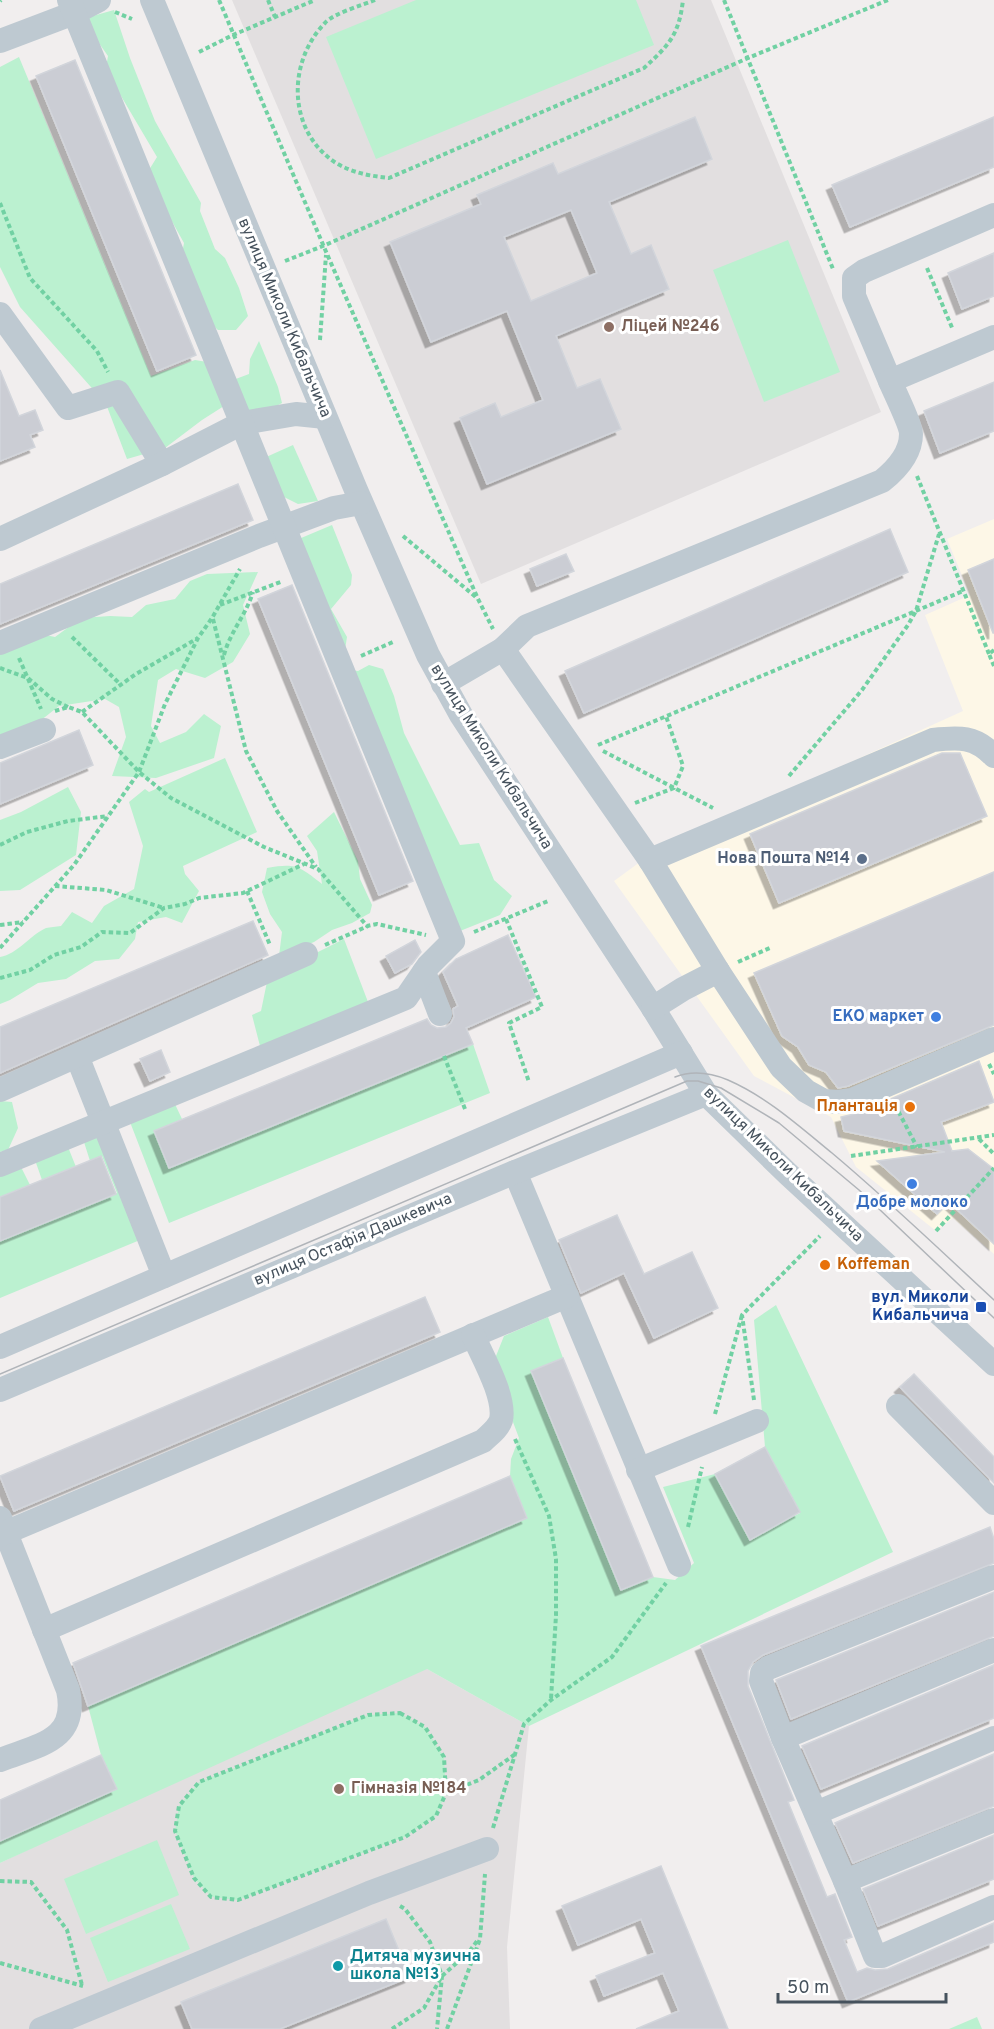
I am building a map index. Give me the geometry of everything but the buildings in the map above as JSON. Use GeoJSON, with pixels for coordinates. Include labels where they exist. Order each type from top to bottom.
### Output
{"type":"FeatureCollection","features":[{"type":"Feature","properties":{"kind":"street"},"geometry":{"type":"LineString","coordinates":[[0,41],[72,6],[99,0]]}},
{"type":"Feature","properties":{"kind":"street","name":"вулиця Миколи Кибальчича"},"geometry":{"type":"LineString","coordinates":[[152,0],[361,503],[443,684],[495,768],[653,1008],[706,1094],[788,1174],[994,1364]]}},
{"type":"Feature","properties":{"kind":"street"},"geometry":{"type":"LineString","coordinates":[[0,1165],[406,998],[423,972],[453,941],[72,6]]}},
{"type":"Feature","properties":{"kind":"street"},"geometry":{"type":"LineString","coordinates":[[443,684],[503,649],[527,626],[882,481],[899,468],[911,432],[854,296],[855,278],[864,271],[994,215]]}},
{"type":"Feature","properties":{"kind":"street"},"geometry":{"type":"LineString","coordinates":[[0,314],[68,408],[118,392],[162,464]]}},
{"type":"Feature","properties":{"kind":"street"},"geometry":{"type":"LineString","coordinates":[[890,381],[994,337]]}},
{"type":"Feature","properties":{"kind":"street"},"geometry":{"type":"LineString","coordinates":[[0,539],[162,464],[242,423],[296,414],[325,417]]}},
{"type":"Feature","properties":{"kind":"street"},"geometry":{"type":"LineString","coordinates":[[5,641],[284,526],[334,508],[361,503]]}},
{"type":"Feature","properties":{"kind":"street"},"geometry":{"type":"LineString","coordinates":[[503,649],[650,860],[718,971],[781,1067],[806,1091],[824,1101],[852,1100],[994,1039]]}},
{"type":"Feature","properties":{"kind":"street"},"geometry":{"type":"LineString","coordinates":[[0,747],[43,720]]}},
{"type":"Feature","properties":{"kind":"street"},"geometry":{"type":"LineString","coordinates":[[650,860],[933,740],[957,737],[983,745],[994,756]]}},
{"type":"Feature","properties":{"kind":"street"},"geometry":{"type":"LineString","coordinates":[[0,1090],[306,954]]}},
{"type":"Feature","properties":{"kind":"street"},"geometry":{"type":"LineString","coordinates":[[653,1008],[718,971]]}},
{"type":"Feature","properties":{"kind":"street"},"geometry":{"type":"LineString","coordinates":[[423,972],[440,1014]]}},
{"type":"Feature","properties":{"kind":"street"},"geometry":{"type":"LineString","coordinates":[[0,1347],[681,1053]]}},
{"type":"Feature","properties":{"kind":"street"},"geometry":{"type":"LineString","coordinates":[[77,1056],[164,1276]]}},
{"type":"Feature","properties":{"kind":"street","name":"вулиця Остафія Дашкевича"},"geometry":{"type":"LineString","coordinates":[[0,1390],[515,1172],[706,1094]]}},
{"type":"Feature","properties":{"kind":"street"},"geometry":{"type":"LineString","coordinates":[[515,1172],[679,1565]]}},
{"type":"Feature","properties":{"kind":"street"},"geometry":{"type":"LineString","coordinates":[[0,1760],[45,1743],[65,1728],[69,1720],[70,1701],[68,1690],[2,1528],[567,1296]]}},
{"type":"Feature","properties":{"kind":"street"},"geometry":{"type":"LineString","coordinates":[[44,1630],[483,1441],[495,1430],[500,1421],[502,1409],[473,1335]]}},
{"type":"Feature","properties":{"kind":"street"},"geometry":{"type":"LineString","coordinates":[[898,1406],[994,1503]]}},
{"type":"Feature","properties":{"kind":"street"},"geometry":{"type":"LineString","coordinates":[[638,1470],[757,1421]]}},
{"type":"Feature","properties":{"kind":"street"},"geometry":{"type":"LineString","coordinates":[[994,1576],[768,1668],[762,1673],[763,1686],[783,1738],[845,1881],[872,1952],[878,1957],[994,1907]]}},
{"type":"Feature","properties":{"kind":"street"},"geometry":{"type":"LineString","coordinates":[[783,1738],[994,1650]]}},
{"type":"Feature","properties":{"kind":"street"},"geometry":{"type":"LineString","coordinates":[[816,1813],[994,1738]]}},
{"type":"Feature","properties":{"kind":"street"},"geometry":{"type":"LineString","coordinates":[[845,1881],[994,1820]]}},
{"type":"Feature","properties":{"kind":"street"},"geometry":{"type":"LineString","coordinates":[[41,2029],[369,1893],[488,1849]]}},
{"type":"Feature","properties":{"kind":"path"},"geometry":{"type":"LineString","coordinates":[[219,0],[323,246],[478,599],[503,649]]}},
{"type":"Feature","properties":{"kind":"path"},"geometry":{"type":"LineString","coordinates":[[268,0],[275,17]]}},
{"type":"Feature","properties":{"kind":"path"},"geometry":{"type":"LineString","coordinates":[[199,52],[315,0]]}},
{"type":"Feature","properties":{"kind":"path"},"geometry":{"type":"LineString","coordinates":[[375,0],[327,20],[308,45],[298,69],[297,98],[305,126],[318,147],[336,163],[360,174],[389,178],[644,68],[669,44],[681,20],[683,0]]}},
{"type":"Feature","properties":{"kind":"path"},"geometry":{"type":"LineString","coordinates":[[285,261],[748,58],[888,0]]}},
{"type":"Feature","properties":{"kind":"path"},"geometry":{"type":"LineString","coordinates":[[0,203],[30,278],[97,351],[118,392]]}},
{"type":"Feature","properties":{"kind":"path"},"geometry":{"type":"LineString","coordinates":[[918,247],[962,350]]}},
{"type":"Feature","properties":{"kind":"path"},"geometry":{"type":"LineString","coordinates":[[320,341],[327,254]]}},
{"type":"Feature","properties":{"kind":"path"},"geometry":{"type":"LineString","coordinates":[[772,808],[789,776],[862,690],[909,625],[916,611],[939,533]]}},
{"type":"Feature","properties":{"kind":"path"},"geometry":{"type":"LineString","coordinates":[[403,536],[478,599]]}},
{"type":"Feature","properties":{"kind":"path"},"geometry":{"type":"LineString","coordinates":[[0,948],[74,864],[139,772],[165,704],[198,638],[220,606],[242,566]]}},
{"type":"Feature","properties":{"kind":"path"},"geometry":{"type":"LineString","coordinates":[[220,606],[302,572]]}},
{"type":"Feature","properties":{"kind":"path"},"geometry":{"type":"LineString","coordinates":[[223,658],[229,638],[240,623],[254,591]]}},
{"type":"Feature","properties":{"kind":"path"},"geometry":{"type":"LineString","coordinates":[[740,822],[594,747],[963,591]]}},
{"type":"Feature","properties":{"kind":"path"},"geometry":{"type":"LineString","coordinates":[[212,618],[246,751],[277,811],[318,869],[367,926]]}},
{"type":"Feature","properties":{"kind":"path"},"geometry":{"type":"LineString","coordinates":[[55,620],[121,685]]}},
{"type":"Feature","properties":{"kind":"path"},"geometry":{"type":"LineString","coordinates":[[198,638],[82,712],[139,772],[171,798],[264,847],[318,869]]}},
{"type":"Feature","properties":{"kind":"path"},"geometry":{"type":"LineString","coordinates":[[5,641],[28,678],[43,720]]}},
{"type":"Feature","properties":{"kind":"path"},"geometry":{"type":"LineString","coordinates":[[341,666],[393,642]]}},
{"type":"Feature","properties":{"kind":"path"},"geometry":{"type":"LineString","coordinates":[[994,650],[989,654],[994,666]]}},
{"type":"Feature","properties":{"kind":"path"},"geometry":{"type":"LineString","coordinates":[[0,669],[28,678],[52,699],[68,707]]}},
{"type":"Feature","properties":{"kind":"path"},"geometry":{"type":"LineString","coordinates":[[615,811],[674,788],[682,766],[666,716]]}},
{"type":"Feature","properties":{"kind":"path"},"geometry":{"type":"LineString","coordinates":[[0,845],[27,832],[68,821],[109,816]]}},
{"type":"Feature","properties":{"kind":"path"},"geometry":{"type":"LineString","coordinates":[[0,978],[30,970],[54,955],[81,947],[102,932],[130,933],[164,908],[185,904],[199,898],[247,891],[304,863]]}},
{"type":"Feature","properties":{"kind":"path"},"geometry":{"type":"LineString","coordinates":[[55,886],[106,890],[164,908]]}},
{"type":"Feature","properties":{"kind":"path"},"geometry":{"type":"LineString","coordinates":[[247,891],[279,965]]}},
{"type":"Feature","properties":{"kind":"path"},"geometry":{"type":"LineString","coordinates":[[306,954],[367,926],[377,924],[453,941],[548,901]]}},
{"type":"Feature","properties":{"kind":"path"},"geometry":{"type":"LineString","coordinates":[[505,919],[542,1007],[509,1023],[529,1082]]}},
{"type":"Feature","properties":{"kind":"path"},"geometry":{"type":"LineString","coordinates":[[0,925],[24,921]]}},
{"type":"Feature","properties":{"kind":"path"},"geometry":{"type":"LineString","coordinates":[[718,971],[772,947]]}},
{"type":"Feature","properties":{"kind":"path"},"geometry":{"type":"LineString","coordinates":[[444,1056],[465,1109]]}},
{"type":"Feature","properties":{"kind":"path"},"geometry":{"type":"LineString","coordinates":[[885,1086],[917,1147]]}},
{"type":"Feature","properties":{"kind":"path"},"geometry":{"type":"LineString","coordinates":[[851,1156],[994,1135]]}},
{"type":"Feature","properties":{"kind":"path"},"geometry":{"type":"LineString","coordinates":[[978,1138],[994,1154]]}},
{"type":"Feature","properties":{"kind":"path"},"geometry":{"type":"LineString","coordinates":[[936,1232],[994,1168]]}},
{"type":"Feature","properties":{"kind":"path"},"geometry":{"type":"LineString","coordinates":[[757,1421],[742,1316],[820,1236]]}},
{"type":"Feature","properties":{"kind":"path"},"geometry":{"type":"LineString","coordinates":[[502,1409],[549,1516],[556,1559],[556,1615],[551,1700]]}},
{"type":"Feature","properties":{"kind":"path"},"geometry":{"type":"LineString","coordinates":[[446,1793],[444,1757],[425,1728],[400,1713],[368,1715],[199,1782],[179,1806],[175,1832],[194,1878],[211,1897],[238,1900],[405,1837],[436,1816],[446,1793],[479,1780],[514,1754]]}},
{"type":"Feature","properties":{"kind":"path"},"geometry":{"type":"LineString","coordinates":[[447,2029],[480,1939],[488,1849],[524,1724]]}},
{"type":"Feature","properties":{"kind":"path"},"geometry":{"type":"LineString","coordinates":[[0,1881],[31,1882],[67,1930],[82,1985]]}},
{"type":"Feature","properties":{"kind":"path"},"geometry":{"type":"LineString","coordinates":[[369,1893],[405,1909],[430,1942],[442,1976],[437,2029]]}},
{"type":"Feature","properties":{"kind":"path"},"geometry":{"type":"LineString","coordinates":[[392,2029],[423,2008],[442,1976],[470,1952],[480,1939]]}},
{"type":"Feature","properties":{"kind":"path"},"geometry":{"type":"LineString","coordinates":[[0,1963],[121,1996]]}},
{"type":"Feature","properties":{"kind":"shaded area","name":"Ліцей №246"},"geometry":{"type":"Polygon","coordinates":[[[232,0],[711,0],[881,412],[481,584],[232,0]]]}},
{"type":"Feature","properties":{"kind":"shaded area"},"geometry":{"type":"Polygon","coordinates":[[[994,519],[994,1254],[953,1218],[936,1231],[856,1167],[831,1117],[754,1076],[614,881],[655,851],[963,711],[925,615],[970,595],[947,539],[994,519]]]}},
{"type":"Feature","properties":{"kind":"shaded area","name":"Гімназія №184"},"geometry":{"type":"Polygon","coordinates":[[[416,1665],[529,1726],[507,1947],[510,2029],[0,2029],[0,1863],[416,1665]]]}},
{"type":"Feature","properties":{"kind":"green space"},"geometry":{"type":"Polygon","coordinates":[[[416,0],[636,0],[654,45],[376,159],[326,37],[416,0]]]}},
{"type":"Feature","properties":{"kind":"green space"},"geometry":{"type":"Polygon","coordinates":[[[114,10],[155,121],[201,203],[200,211],[215,249],[225,258],[239,288],[248,316],[236,330],[218,330],[203,316],[181,259],[184,243],[169,216],[149,170],[157,157],[105,73],[108,56],[82,19],[114,10]]]}},
{"type":"Feature","properties":{"kind":"green space"},"geometry":{"type":"Polygon","coordinates":[[[19,57],[151,376],[195,360],[207,362],[224,406],[165,448],[127,459],[106,404],[20,307],[0,267],[0,67],[19,57]]]}},
{"type":"Feature","properties":{"kind":"green space"},"geometry":{"type":"Polygon","coordinates":[[[788,240],[840,372],[764,402],[713,270],[788,240]]]}},
{"type":"Feature","properties":{"kind":"green space"},"geometry":{"type":"Polygon","coordinates":[[[259,341],[278,387],[282,403],[261,414],[244,414],[233,380],[249,374],[250,359],[259,341]]]}},
{"type":"Feature","properties":{"kind":"green space"},"geometry":{"type":"Polygon","coordinates":[[[293,445],[318,501],[298,504],[284,497],[264,458],[293,445]]]}},
{"type":"Feature","properties":{"kind":"green space"},"geometry":{"type":"Polygon","coordinates":[[[332,525],[352,575],[351,585],[331,609],[347,637],[344,656],[294,541],[332,525]]]}},
{"type":"Feature","properties":{"kind":"green space"},"geometry":{"type":"Polygon","coordinates":[[[258,572],[243,605],[250,634],[233,662],[205,678],[176,669],[158,680],[151,726],[160,743],[186,732],[204,714],[221,726],[214,758],[156,778],[112,776],[126,737],[119,707],[105,699],[59,706],[40,721],[0,737],[0,646],[41,634],[55,637],[81,618],[132,617],[146,605],[175,599],[190,581],[207,574],[258,572]]]}},
{"type":"Feature","properties":{"kind":"green space"},"geometry":{"type":"Polygon","coordinates":[[[369,665],[383,669],[394,696],[404,733],[460,845],[479,843],[494,880],[512,896],[500,915],[455,933],[349,670],[358,671],[369,665]]]}},
{"type":"Feature","properties":{"kind":"green space"},"geometry":{"type":"Polygon","coordinates":[[[225,758],[257,832],[183,866],[185,874],[199,891],[182,923],[166,917],[138,922],[135,939],[119,959],[95,961],[66,979],[38,983],[0,1004],[0,957],[13,952],[46,928],[61,926],[72,912],[92,923],[104,906],[134,889],[143,846],[129,802],[145,789],[149,792],[225,758]]]}},
{"type":"Feature","properties":{"kind":"green space"},"geometry":{"type":"Polygon","coordinates":[[[68,787],[81,812],[76,855],[20,890],[0,891],[0,820],[21,812],[68,787]]]}},
{"type":"Feature","properties":{"kind":"green space"},"geometry":{"type":"Polygon","coordinates":[[[334,812],[358,861],[360,879],[372,905],[370,913],[332,930],[314,942],[279,956],[282,932],[270,914],[262,892],[267,868],[297,867],[322,884],[317,851],[307,836],[334,812]]]}},
{"type":"Feature","properties":{"kind":"green space"},"geometry":{"type":"Polygon","coordinates":[[[344,939],[368,1002],[261,1050],[252,1015],[261,1011],[268,977],[344,939]]]}},
{"type":"Feature","properties":{"kind":"green space"},"geometry":{"type":"Polygon","coordinates":[[[473,1044],[490,1093],[169,1223],[130,1122],[174,1102],[182,1119],[154,1131],[170,1168],[473,1044]]]}},
{"type":"Feature","properties":{"kind":"green space"},"geometry":{"type":"Polygon","coordinates":[[[0,1101],[12,1102],[18,1128],[8,1150],[0,1152],[0,1101]]]}},
{"type":"Feature","properties":{"kind":"green space"},"geometry":{"type":"Polygon","coordinates":[[[101,1136],[140,1240],[0,1298],[0,1241],[117,1193],[102,1156],[90,1161],[84,1142],[101,1136]]]}},
{"type":"Feature","properties":{"kind":"green space"},"geometry":{"type":"Polygon","coordinates":[[[68,1147],[76,1167],[42,1180],[35,1160],[68,1147]]]}},
{"type":"Feature","properties":{"kind":"green space"},"geometry":{"type":"Polygon","coordinates":[[[20,1165],[30,1185],[0,1197],[0,1173],[20,1165]]]}},
{"type":"Feature","properties":{"kind":"green space"},"geometry":{"type":"Polygon","coordinates":[[[776,1305],[893,1552],[529,1726],[427,1669],[0,1863],[0,1841],[116,1789],[101,1755],[88,1706],[527,1518],[510,1476],[511,1459],[519,1438],[492,1366],[504,1336],[548,1317],[563,1358],[531,1372],[621,1590],[653,1577],[675,1580],[694,1563],[663,1487],[715,1474],[750,1539],[800,1513],[765,1447],[754,1320],[776,1305]]]}},
{"type":"Feature","properties":{"kind":"green space"},"geometry":{"type":"Polygon","coordinates":[[[400,1713],[425,1727],[444,1757],[446,1793],[436,1816],[405,1837],[238,1900],[211,1897],[194,1878],[175,1831],[179,1806],[199,1782],[368,1715],[400,1713]]]}},
{"type":"Feature","properties":{"kind":"green space"},"geometry":{"type":"Polygon","coordinates":[[[157,1840],[179,1895],[86,1934],[64,1879],[157,1840]]]}},
{"type":"Feature","properties":{"kind":"green space"},"geometry":{"type":"Polygon","coordinates":[[[171,1904],[190,1949],[108,1982],[90,1938],[171,1904]]]}},
{"type":"Feature","properties":{"kind":"green space"},"geometry":{"type":"Polygon","coordinates":[[[977,2017],[982,2029],[949,2029],[977,2017]]]}},
{"type":"Feature","properties":{"kind":"tram line"},"geometry":{"type":"LineString","coordinates":[[675,1077],[695,1073],[715,1076],[728,1080],[769,1103],[853,1171],[994,1300]]}},
{"type":"Feature","properties":{"kind":"tram line"},"geometry":{"type":"LineString","coordinates":[[0,1374],[687,1081],[698,1081],[721,1088],[779,1123],[859,1190],[994,1318]]}},
{"type":"Feature","properties":{"kind":"place","name":"Ліцей №246"},"geometry":{"type":"Point","coordinates":[609,327]}},
{"type":"Feature","properties":{"kind":"place","name":"Нова Пошта №14"},"geometry":{"type":"Point","coordinates":[862,859]}},
{"type":"Feature","properties":{"kind":"place","name":"ЕКО маркет"},"geometry":{"type":"Point","coordinates":[936,1017]}},
{"type":"Feature","properties":{"kind":"place","name":"Плантація"},"geometry":{"type":"Point","coordinates":[910,1107]}},
{"type":"Feature","properties":{"kind":"place","name":"Добре молоко"},"geometry":{"type":"Point","coordinates":[912,1184]}},
{"type":"Feature","properties":{"kind":"place","name":"Koffeman"},"geometry":{"type":"Point","coordinates":[825,1265]}},
{"type":"Feature","properties":{"kind":"place","name":"вул. Миколи Кибальчича"},"geometry":{"type":"Point","coordinates":[981,1307]}},
{"type":"Feature","properties":{"kind":"place","name":"Гімназія №184"},"geometry":{"type":"Point","coordinates":[339,1789]}},
{"type":"Feature","properties":{"kind":"place","name":"Дитяча музична школа №13"},"geometry":{"type":"Point","coordinates":[338,1966]}}]}
